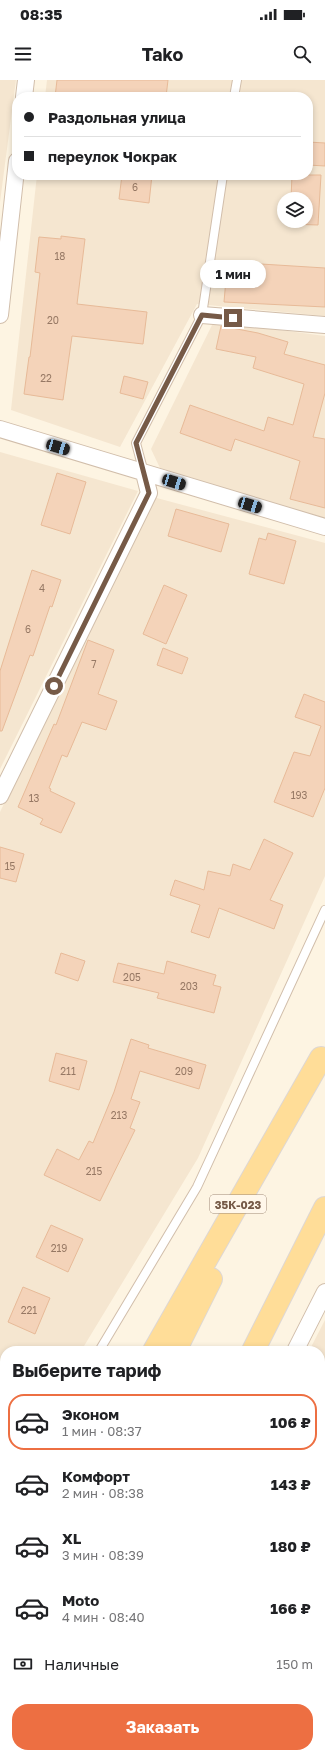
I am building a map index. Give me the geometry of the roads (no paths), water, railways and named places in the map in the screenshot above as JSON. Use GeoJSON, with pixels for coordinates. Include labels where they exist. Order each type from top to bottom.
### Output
{"type":"FeatureCollection","features":[{"type":"Feature","properties":{"kind":"main road","name":"35К-023"},"geometry":{"type":"LineString","coordinates":[[157,1346],[323,1055]]}},
{"type":"Feature","properties":{"kind":"main road"},"geometry":{"type":"LineString","coordinates":[[178,1346],[323,1055]]}},
{"type":"Feature","properties":{"kind":"main road"},"geometry":{"type":"LineString","coordinates":[[255,1346],[325,1208]]}},
{"type":"Feature","properties":{"kind":"street"},"geometry":{"type":"LineString","coordinates":[[25,92],[26,80]]}},
{"type":"Feature","properties":{"kind":"street"},"geometry":{"type":"LineString","coordinates":[[0,315],[15,180]]}},
{"type":"Feature","properties":{"kind":"street"},"geometry":{"type":"LineString","coordinates":[[202,315],[325,325]]}},
{"type":"Feature","properties":{"kind":"street"},"geometry":{"type":"LineString","coordinates":[[0,429],[144,474],[325,527]]}},
{"type":"Feature","properties":{"kind":"street"},"geometry":{"type":"LineString","coordinates":[[0,796],[149,493],[144,474]]}},
{"type":"Feature","properties":{"kind":"street"},"geometry":{"type":"LineString","coordinates":[[298,1346],[325,1292]]}},
{"type":"Feature","properties":{"kind":"lane"},"geometry":{"type":"LineString","coordinates":[[235,92],[237,80]]}},
{"type":"Feature","properties":{"kind":"lane"},"geometry":{"type":"LineString","coordinates":[[144,474],[136,443],[202,315],[222,180]]}},
{"type":"Feature","properties":{"kind":"lane"},"geometry":{"type":"LineString","coordinates":[[102,1346],[197,1187],[325,910]]}}]}
